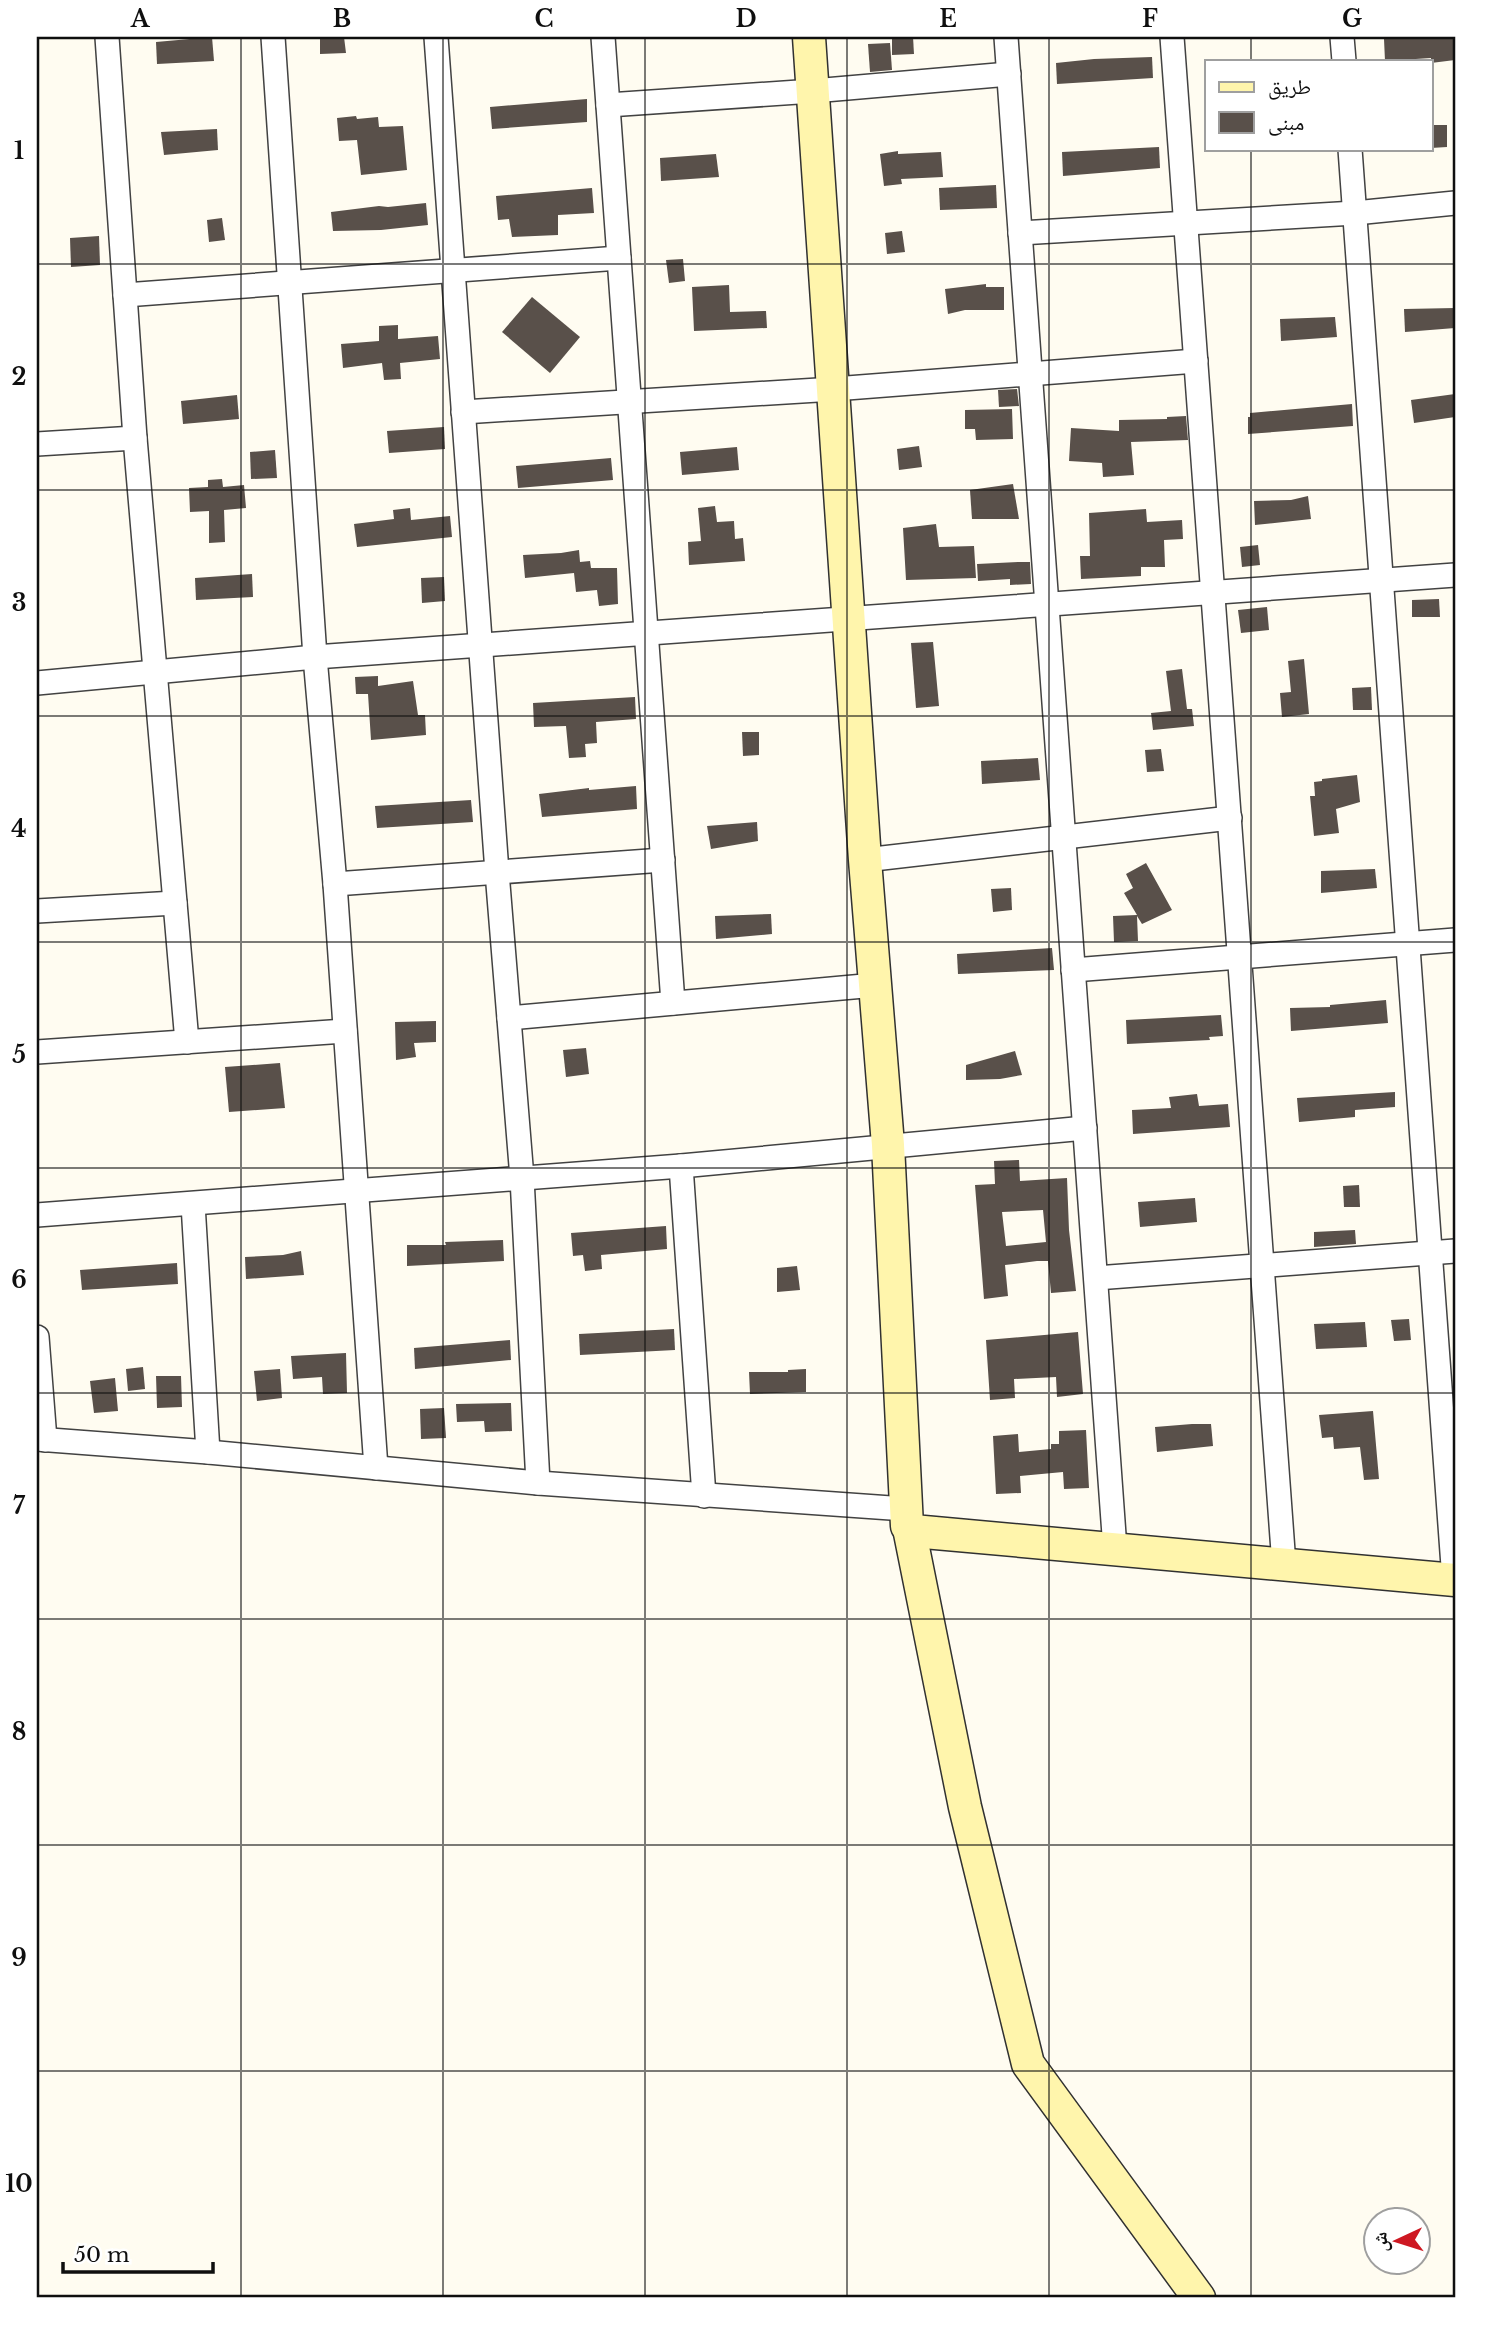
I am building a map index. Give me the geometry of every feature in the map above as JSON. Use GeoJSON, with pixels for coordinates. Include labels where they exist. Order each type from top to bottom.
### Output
{"type":"FeatureCollection","features":[{"type":"Feature","properties":{"kind":"street"},"geometry":{"type":"LineString","coordinates":[[107,37],[135,438],[187,1042]]}},
{"type":"Feature","properties":{"kind":"street"},"geometry":{"type":"LineString","coordinates":[[274,37],[315,657],[335,884],[376,1468]]}},
{"type":"Feature","properties":{"kind":"street"},"geometry":{"type":"LineString","coordinates":[[436,37],[522,1178],[538,1483]]}},
{"type":"Feature","properties":{"kind":"street"},"geometry":{"type":"LineString","coordinates":[[603,37],[673,1003]]}},
{"type":"Feature","properties":{"kind":"street"},"geometry":{"type":"LineString","coordinates":[[809,37],[865,860],[888,1145],[907,1519],[965,1807],[1028,2064],[1199,2298]]}},
{"type":"Feature","properties":{"kind":"street"},"geometry":{"type":"LineString","coordinates":[[1006,37],[1115,1549]]}},
{"type":"Feature","properties":{"kind":"street"},"geometry":{"type":"LineString","coordinates":[[1172,37],[1284,1565]]}},
{"type":"Feature","properties":{"kind":"street"},"geometry":{"type":"LineString","coordinates":[[1342,37],[1344,60]]}},
{"type":"Feature","properties":{"kind":"street"},"geometry":{"type":"LineString","coordinates":[[608,105],[1009,74]]}},
{"type":"Feature","properties":{"kind":"street"},"geometry":{"type":"LineString","coordinates":[[907,1519],[913,1531],[1455,1580],[1350,150]]}},
{"type":"Feature","properties":{"kind":"street"},"geometry":{"type":"LineString","coordinates":[[1020,233],[1355,213],[1455,203]]}},
{"type":"Feature","properties":{"kind":"street"},"geometry":{"type":"LineString","coordinates":[[125,295],[619,258]]}},
{"type":"Feature","properties":{"kind":"street"},"geometry":{"type":"LineString","coordinates":[[463,412],[834,389],[1196,360]]}},
{"type":"Feature","properties":{"kind":"street"},"geometry":{"type":"LineString","coordinates":[[37,444],[135,438]]}},
{"type":"Feature","properties":{"kind":"street"},"geometry":{"type":"LineString","coordinates":[[37,683],[315,657],[1455,575]]}},
{"type":"Feature","properties":{"kind":"street"},"geometry":{"type":"LineString","coordinates":[[865,860],[1230,818]]}},
{"type":"Feature","properties":{"kind":"street"},"geometry":{"type":"LineString","coordinates":[[335,884],[663,860]]}},
{"type":"Feature","properties":{"kind":"street"},"geometry":{"type":"LineString","coordinates":[[37,911],[175,903]]}},
{"type":"Feature","properties":{"kind":"street"},"geometry":{"type":"LineString","coordinates":[[1073,970],[1455,940]]}},
{"type":"Feature","properties":{"kind":"street"},"geometry":{"type":"LineString","coordinates":[[509,1018],[875,985]]}},
{"type":"Feature","properties":{"kind":"street"},"geometry":{"type":"LineString","coordinates":[[37,1052],[345,1031]]}},
{"type":"Feature","properties":{"kind":"street"},"geometry":{"type":"LineString","coordinates":[[37,1215],[681,1166],[1085,1128]]}},
{"type":"Feature","properties":{"kind":"street"},"geometry":{"type":"LineString","coordinates":[[681,1166],[704,1496]]}},
{"type":"Feature","properties":{"kind":"street"},"geometry":{"type":"LineString","coordinates":[[193,1204],[208,1452]]}},
{"type":"Feature","properties":{"kind":"street"},"geometry":{"type":"LineString","coordinates":[[1096,1278],[1455,1251]]}},
{"type":"Feature","properties":{"kind":"street"},"geometry":{"type":"LineString","coordinates":[[37,1337],[41,1439],[704,1496],[907,1519]]}},
{"type":"Feature","properties":{"kind":"building"},"geometry":{"type":"Polygon","coordinates":[[[212,37],[214,61],[157,64],[156,42],[212,37]]]}},
{"type":"Feature","properties":{"kind":"building"},"geometry":{"type":"Polygon","coordinates":[[[320,37],[344,37],[346,53],[320,54],[320,37]]]}},
{"type":"Feature","properties":{"kind":"building"},"geometry":{"type":"Polygon","coordinates":[[[892,37],[913,37],[914,54],[892,55],[892,37]]]}},
{"type":"Feature","properties":{"kind":"building"},"geometry":{"type":"Polygon","coordinates":[[[1455,37],[1455,60],[1432,63],[1431,58],[1385,60],[1384,39],[1455,37]]]}},
{"type":"Feature","properties":{"kind":"building"},"geometry":{"type":"Polygon","coordinates":[[[890,43],[892,70],[870,72],[868,44],[890,43]]]}},
{"type":"Feature","properties":{"kind":"building"},"geometry":{"type":"Polygon","coordinates":[[[1152,57],[1153,78],[1057,84],[1056,63],[1152,57]]]}},
{"type":"Feature","properties":{"kind":"building"},"geometry":{"type":"Polygon","coordinates":[[[587,99],[587,122],[492,129],[490,107],[587,99]]]}},
{"type":"Feature","properties":{"kind":"building"},"geometry":{"type":"Polygon","coordinates":[[[356,116],[357,119],[378,117],[379,127],[403,126],[407,170],[361,175],[357,140],[339,141],[337,118],[356,116]]]}},
{"type":"Feature","properties":{"kind":"building"},"geometry":{"type":"Polygon","coordinates":[[[1432,125],[1447,125],[1447,147],[1432,148],[1432,125]]]}},
{"type":"Feature","properties":{"kind":"building"},"geometry":{"type":"Polygon","coordinates":[[[217,129],[218,150],[164,155],[161,132],[217,129]]]}},
{"type":"Feature","properties":{"kind":"building"},"geometry":{"type":"Polygon","coordinates":[[[1159,147],[1160,168],[1063,176],[1062,152],[1159,147]]]}},
{"type":"Feature","properties":{"kind":"building"},"geometry":{"type":"Polygon","coordinates":[[[898,151],[898,154],[941,152],[943,177],[901,179],[902,184],[884,186],[880,154],[898,151]]]}},
{"type":"Feature","properties":{"kind":"building"},"geometry":{"type":"Polygon","coordinates":[[[716,154],[719,177],[661,181],[660,158],[716,154]]]}},
{"type":"Feature","properties":{"kind":"building"},"geometry":{"type":"Polygon","coordinates":[[[996,185],[997,208],[940,210],[939,188],[996,185]]]}},
{"type":"Feature","properties":{"kind":"building"},"geometry":{"type":"Polygon","coordinates":[[[592,188],[594,213],[558,215],[558,235],[512,237],[509,219],[498,220],[496,196],[592,188]]]}},
{"type":"Feature","properties":{"kind":"building"},"geometry":{"type":"Polygon","coordinates":[[[426,203],[428,225],[333,231],[331,212],[426,203]]]}},
{"type":"Feature","properties":{"kind":"building"},"geometry":{"type":"Polygon","coordinates":[[[222,218],[225,240],[209,242],[207,220],[222,218]]]}},
{"type":"Feature","properties":{"kind":"building"},"geometry":{"type":"Polygon","coordinates":[[[902,231],[905,252],[887,254],[885,233],[902,231]]]}},
{"type":"Feature","properties":{"kind":"building"},"geometry":{"type":"Polygon","coordinates":[[[99,236],[100,265],[71,267],[70,238],[99,236]]]}},
{"type":"Feature","properties":{"kind":"building"},"geometry":{"type":"Polygon","coordinates":[[[683,259],[685,281],[669,283],[666,260],[683,259]]]}},
{"type":"Feature","properties":{"kind":"building"},"geometry":{"type":"Polygon","coordinates":[[[986,284],[986,287],[1004,287],[1004,310],[965,310],[948,314],[945,289],[986,284]]]}},
{"type":"Feature","properties":{"kind":"building"},"geometry":{"type":"Polygon","coordinates":[[[729,285],[730,312],[766,311],[767,328],[694,331],[692,287],[729,285]]]}},
{"type":"Feature","properties":{"kind":"building"},"geometry":{"type":"Polygon","coordinates":[[[532,297],[580,337],[550,373],[502,332],[532,297]]]}},
{"type":"Feature","properties":{"kind":"building"},"geometry":{"type":"Polygon","coordinates":[[[1455,308],[1455,328],[1405,332],[1404,309],[1455,308]]]}},
{"type":"Feature","properties":{"kind":"building"},"geometry":{"type":"Polygon","coordinates":[[[1335,317],[1337,337],[1281,341],[1280,319],[1335,317]]]}},
{"type":"Feature","properties":{"kind":"building"},"geometry":{"type":"Polygon","coordinates":[[[398,325],[398,339],[438,336],[440,359],[400,363],[401,379],[384,380],[382,363],[343,368],[341,344],[379,341],[379,326],[398,325]]]}},
{"type":"Feature","properties":{"kind":"building"},"geometry":{"type":"Polygon","coordinates":[[[1017,389],[1019,406],[999,407],[998,390],[1017,389]]]}},
{"type":"Feature","properties":{"kind":"building"},"geometry":{"type":"Polygon","coordinates":[[[1455,394],[1455,417],[1414,423],[1411,400],[1455,394]]]}},
{"type":"Feature","properties":{"kind":"building"},"geometry":{"type":"Polygon","coordinates":[[[237,395],[239,419],[183,424],[181,401],[237,395]]]}},
{"type":"Feature","properties":{"kind":"building"},"geometry":{"type":"Polygon","coordinates":[[[1352,404],[1353,426],[1248,434],[1250,413],[1352,404]]]}},
{"type":"Feature","properties":{"kind":"building"},"geometry":{"type":"Polygon","coordinates":[[[1012,409],[1013,439],[976,440],[975,429],[965,429],[965,410],[1012,409]]]}},
{"type":"Feature","properties":{"kind":"building"},"geometry":{"type":"Polygon","coordinates":[[[1186,416],[1188,440],[1131,442],[1134,475],[1103,477],[1102,463],[1069,461],[1071,428],[1119,431],[1119,420],[1186,416]]]}},
{"type":"Feature","properties":{"kind":"building"},"geometry":{"type":"Polygon","coordinates":[[[444,427],[445,449],[389,453],[387,431],[444,427]]]}},
{"type":"Feature","properties":{"kind":"building"},"geometry":{"type":"Polygon","coordinates":[[[919,446],[922,467],[899,470],[897,449],[919,446]]]}},
{"type":"Feature","properties":{"kind":"building"},"geometry":{"type":"Polygon","coordinates":[[[737,447],[739,470],[682,475],[680,452],[737,447]]]}},
{"type":"Feature","properties":{"kind":"building"},"geometry":{"type":"Polygon","coordinates":[[[275,450],[277,478],[251,479],[250,452],[275,450]]]}},
{"type":"Feature","properties":{"kind":"building"},"geometry":{"type":"Polygon","coordinates":[[[611,458],[613,480],[518,488],[516,466],[611,458]]]}},
{"type":"Feature","properties":{"kind":"building"},"geometry":{"type":"Polygon","coordinates":[[[222,479],[223,487],[244,485],[246,508],[224,510],[225,542],[209,543],[209,511],[190,512],[189,488],[208,487],[208,480],[222,479]]]}},
{"type":"Feature","properties":{"kind":"building"},"geometry":{"type":"Polygon","coordinates":[[[1013,484],[1019,519],[972,519],[970,490],[1013,484]]]}},
{"type":"Feature","properties":{"kind":"building"},"geometry":{"type":"Polygon","coordinates":[[[1308,496],[1311,519],[1255,525],[1254,501],[1291,500],[1308,496]]]}},
{"type":"Feature","properties":{"kind":"building"},"geometry":{"type":"Polygon","coordinates":[[[715,506],[717,522],[734,521],[735,539],[743,538],[745,561],[689,565],[688,542],[701,541],[698,508],[715,506]]]}},
{"type":"Feature","properties":{"kind":"building"},"geometry":{"type":"Polygon","coordinates":[[[410,508],[411,520],[450,516],[452,537],[357,547],[354,524],[394,519],[393,510],[410,508]]]}},
{"type":"Feature","properties":{"kind":"building"},"geometry":{"type":"Polygon","coordinates":[[[1146,509],[1147,522],[1182,520],[1183,539],[1164,540],[1165,567],[1141,567],[1141,576],[1081,579],[1080,556],[1090,556],[1089,513],[1146,509]]]}},
{"type":"Feature","properties":{"kind":"building"},"geometry":{"type":"Polygon","coordinates":[[[936,524],[939,547],[974,546],[976,578],[906,580],[903,528],[936,524]]]}},
{"type":"Feature","properties":{"kind":"building"},"geometry":{"type":"Polygon","coordinates":[[[1258,545],[1260,565],[1242,567],[1240,547],[1258,545]]]}},
{"type":"Feature","properties":{"kind":"building"},"geometry":{"type":"Polygon","coordinates":[[[579,550],[580,562],[590,561],[591,568],[617,568],[618,604],[599,606],[597,590],[576,592],[574,573],[525,578],[523,555],[579,550]]]}},
{"type":"Feature","properties":{"kind":"building"},"geometry":{"type":"Polygon","coordinates":[[[1030,562],[1031,584],[1010,585],[1010,579],[978,581],[977,564],[1030,562]]]}},
{"type":"Feature","properties":{"kind":"building"},"geometry":{"type":"Polygon","coordinates":[[[252,574],[253,597],[196,600],[195,578],[252,574]]]}},
{"type":"Feature","properties":{"kind":"building"},"geometry":{"type":"Polygon","coordinates":[[[444,577],[445,601],[422,603],[421,578],[444,577]]]}},
{"type":"Feature","properties":{"kind":"building"},"geometry":{"type":"Polygon","coordinates":[[[1439,599],[1440,617],[1412,617],[1412,600],[1439,599]]]}},
{"type":"Feature","properties":{"kind":"building"},"geometry":{"type":"Polygon","coordinates":[[[1267,607],[1269,630],[1241,633],[1238,610],[1267,607]]]}},
{"type":"Feature","properties":{"kind":"building"},"geometry":{"type":"Polygon","coordinates":[[[933,642],[939,706],[916,708],[911,643],[933,642]]]}},
{"type":"Feature","properties":{"kind":"building"},"geometry":{"type":"Polygon","coordinates":[[[1304,659],[1309,714],[1282,717],[1280,693],[1291,692],[1288,661],[1304,659]]]}},
{"type":"Feature","properties":{"kind":"building"},"geometry":{"type":"Polygon","coordinates":[[[1182,669],[1187,709],[1192,709],[1194,726],[1153,730],[1151,713],[1171,711],[1166,671],[1182,669]]]}},
{"type":"Feature","properties":{"kind":"building"},"geometry":{"type":"Polygon","coordinates":[[[378,676],[378,686],[413,681],[418,715],[425,715],[426,735],[371,740],[368,694],[356,694],[355,677],[378,676]]]}},
{"type":"Feature","properties":{"kind":"building"},"geometry":{"type":"Polygon","coordinates":[[[1371,687],[1372,710],[1353,710],[1352,688],[1371,687]]]}},
{"type":"Feature","properties":{"kind":"building"},"geometry":{"type":"Polygon","coordinates":[[[635,697],[636,719],[596,722],[597,743],[585,744],[586,757],[569,758],[566,726],[534,727],[533,703],[635,697]]]}},
{"type":"Feature","properties":{"kind":"building"},"geometry":{"type":"Polygon","coordinates":[[[742,732],[759,732],[759,755],[743,756],[742,732]]]}},
{"type":"Feature","properties":{"kind":"building"},"geometry":{"type":"Polygon","coordinates":[[[1161,749],[1164,771],[1147,772],[1145,750],[1161,749]]]}},
{"type":"Feature","properties":{"kind":"building"},"geometry":{"type":"Polygon","coordinates":[[[1038,758],[1040,780],[982,784],[981,761],[1038,758]]]}},
{"type":"Feature","properties":{"kind":"building"},"geometry":{"type":"Polygon","coordinates":[[[1357,775],[1360,802],[1336,809],[1339,833],[1314,836],[1310,796],[1315,796],[1314,782],[1357,775]]]}},
{"type":"Feature","properties":{"kind":"building"},"geometry":{"type":"Polygon","coordinates":[[[636,786],[637,809],[542,817],[539,794],[636,786]]]}},
{"type":"Feature","properties":{"kind":"building"},"geometry":{"type":"Polygon","coordinates":[[[471,800],[473,822],[377,828],[375,806],[471,800]]]}},
{"type":"Feature","properties":{"kind":"building"},"geometry":{"type":"Polygon","coordinates":[[[757,822],[758,841],[711,849],[707,826],[757,822]]]}},
{"type":"Feature","properties":{"kind":"building"},"geometry":{"type":"Polygon","coordinates":[[[1146,863],[1172,910],[1142,924],[1137,916],[1138,941],[1114,942],[1113,916],[1137,915],[1124,893],[1133,888],[1126,874],[1146,863]]]}},
{"type":"Feature","properties":{"kind":"building"},"geometry":{"type":"Polygon","coordinates":[[[1375,869],[1377,888],[1321,893],[1321,871],[1375,869]]]}},
{"type":"Feature","properties":{"kind":"building"},"geometry":{"type":"Polygon","coordinates":[[[1011,888],[1012,910],[993,912],[991,889],[1011,888]]]}},
{"type":"Feature","properties":{"kind":"building"},"geometry":{"type":"Polygon","coordinates":[[[771,914],[772,934],[716,939],[715,916],[771,914]]]}},
{"type":"Feature","properties":{"kind":"building"},"geometry":{"type":"Polygon","coordinates":[[[1052,948],[1054,970],[958,974],[957,954],[1052,948]]]}},
{"type":"Feature","properties":{"kind":"building"},"geometry":{"type":"Polygon","coordinates":[[[1386,1000],[1388,1023],[1291,1031],[1290,1008],[1330,1007],[1386,1000]]]}},
{"type":"Feature","properties":{"kind":"building"},"geometry":{"type":"Polygon","coordinates":[[[1221,1015],[1223,1036],[1209,1037],[1210,1040],[1127,1044],[1126,1020],[1221,1015]]]}},
{"type":"Feature","properties":{"kind":"building"},"geometry":{"type":"Polygon","coordinates":[[[436,1021],[436,1042],[414,1043],[416,1057],[396,1060],[395,1022],[436,1021]]]}},
{"type":"Feature","properties":{"kind":"building"},"geometry":{"type":"Polygon","coordinates":[[[586,1048],[589,1074],[566,1077],[563,1050],[586,1048]]]}},
{"type":"Feature","properties":{"kind":"building"},"geometry":{"type":"Polygon","coordinates":[[[1015,1051],[1022,1075],[966,1080],[966,1065],[1015,1051]]]}},
{"type":"Feature","properties":{"kind":"building"},"geometry":{"type":"Polygon","coordinates":[[[280,1063],[285,1108],[229,1112],[225,1067],[280,1063]]]}},
{"type":"Feature","properties":{"kind":"building"},"geometry":{"type":"Polygon","coordinates":[[[1395,1092],[1395,1107],[1355,1110],[1355,1117],[1299,1122],[1297,1098],[1395,1092]]]}},
{"type":"Feature","properties":{"kind":"building"},"geometry":{"type":"Polygon","coordinates":[[[1197,1094],[1199,1106],[1228,1104],[1230,1127],[1133,1134],[1132,1110],[1171,1108],[1169,1097],[1197,1094]]]}},
{"type":"Feature","properties":{"kind":"building"},"geometry":{"type":"Polygon","coordinates":[[[1019,1160],[1020,1181],[1067,1178],[1069,1230],[1076,1291],[1051,1293],[1048,1261],[1037,1261],[1005,1265],[1008,1296],[984,1299],[975,1185],[995,1184],[994,1161],[1019,1160]],[[1043,1210],[1002,1212],[1006,1246],[1046,1242],[1043,1210]]]}},
{"type":"Feature","properties":{"kind":"building"},"geometry":{"type":"Polygon","coordinates":[[[1359,1185],[1360,1207],[1344,1207],[1343,1186],[1359,1185]]]}},
{"type":"Feature","properties":{"kind":"building"},"geometry":{"type":"Polygon","coordinates":[[[1195,1198],[1197,1222],[1140,1227],[1138,1202],[1195,1198]]]}},
{"type":"Feature","properties":{"kind":"building"},"geometry":{"type":"Polygon","coordinates":[[[666,1226],[667,1249],[601,1255],[602,1269],[585,1271],[583,1255],[573,1256],[571,1233],[666,1226]]]}},
{"type":"Feature","properties":{"kind":"building"},"geometry":{"type":"Polygon","coordinates":[[[1355,1230],[1356,1244],[1314,1247],[1314,1232],[1355,1230]]]}},
{"type":"Feature","properties":{"kind":"building"},"geometry":{"type":"Polygon","coordinates":[[[503,1240],[504,1261],[407,1266],[407,1245],[503,1240]]]}},
{"type":"Feature","properties":{"kind":"building"},"geometry":{"type":"Polygon","coordinates":[[[301,1251],[304,1275],[246,1279],[245,1257],[301,1251]]]}},
{"type":"Feature","properties":{"kind":"building"},"geometry":{"type":"Polygon","coordinates":[[[177,1263],[178,1284],[82,1290],[80,1270],[177,1263]]]}},
{"type":"Feature","properties":{"kind":"building"},"geometry":{"type":"Polygon","coordinates":[[[797,1266],[800,1290],[777,1292],[777,1268],[797,1266]]]}},
{"type":"Feature","properties":{"kind":"building"},"geometry":{"type":"Polygon","coordinates":[[[1409,1319],[1411,1340],[1394,1341],[1391,1320],[1409,1319]]]}},
{"type":"Feature","properties":{"kind":"building"},"geometry":{"type":"Polygon","coordinates":[[[1365,1322],[1367,1347],[1316,1349],[1314,1324],[1365,1322]]]}},
{"type":"Feature","properties":{"kind":"building"},"geometry":{"type":"Polygon","coordinates":[[[674,1329],[675,1350],[580,1355],[579,1334],[674,1329]]]}},
{"type":"Feature","properties":{"kind":"building"},"geometry":{"type":"Polygon","coordinates":[[[1078,1332],[1083,1394],[1057,1397],[1056,1377],[1014,1379],[1015,1398],[990,1400],[986,1340],[1078,1332]]]}},
{"type":"Feature","properties":{"kind":"building"},"geometry":{"type":"Polygon","coordinates":[[[510,1340],[511,1360],[415,1369],[414,1348],[510,1340]]]}},
{"type":"Feature","properties":{"kind":"building"},"geometry":{"type":"Polygon","coordinates":[[[346,1353],[347,1393],[323,1394],[322,1377],[293,1379],[291,1356],[346,1353]]]}},
{"type":"Feature","properties":{"kind":"building"},"geometry":{"type":"Polygon","coordinates":[[[143,1367],[145,1389],[128,1391],[126,1369],[143,1367]]]}},
{"type":"Feature","properties":{"kind":"building"},"geometry":{"type":"Polygon","coordinates":[[[280,1369],[282,1398],[257,1401],[254,1371],[280,1369]]]}},
{"type":"Feature","properties":{"kind":"building"},"geometry":{"type":"Polygon","coordinates":[[[806,1369],[806,1392],[750,1394],[749,1372],[806,1369]]]}},
{"type":"Feature","properties":{"kind":"building"},"geometry":{"type":"Polygon","coordinates":[[[156,1376],[181,1376],[182,1407],[157,1408],[156,1376]]]}},
{"type":"Feature","properties":{"kind":"building"},"geometry":{"type":"Polygon","coordinates":[[[115,1378],[118,1411],[94,1413],[90,1381],[115,1378]]]}},
{"type":"Feature","properties":{"kind":"building"},"geometry":{"type":"Polygon","coordinates":[[[511,1403],[512,1431],[485,1432],[484,1421],[457,1422],[456,1404],[511,1403]]]}},
{"type":"Feature","properties":{"kind":"building"},"geometry":{"type":"Polygon","coordinates":[[[444,1408],[446,1438],[421,1439],[420,1409],[444,1408]]]}},
{"type":"Feature","properties":{"kind":"building"},"geometry":{"type":"Polygon","coordinates":[[[1373,1411],[1379,1479],[1364,1480],[1360,1447],[1334,1449],[1333,1437],[1322,1438],[1319,1415],[1373,1411]]]}},
{"type":"Feature","properties":{"kind":"building"},"geometry":{"type":"Polygon","coordinates":[[[1211,1424],[1213,1446],[1157,1452],[1155,1427],[1211,1424]]]}},
{"type":"Feature","properties":{"kind":"building"},"geometry":{"type":"Polygon","coordinates":[[[1086,1430],[1089,1488],[1064,1489],[1063,1472],[1020,1476],[1021,1493],[996,1494],[993,1436],[1018,1434],[1019,1452],[1051,1449],[1051,1444],[1059,1444],[1059,1431],[1086,1430]]]}}]}
